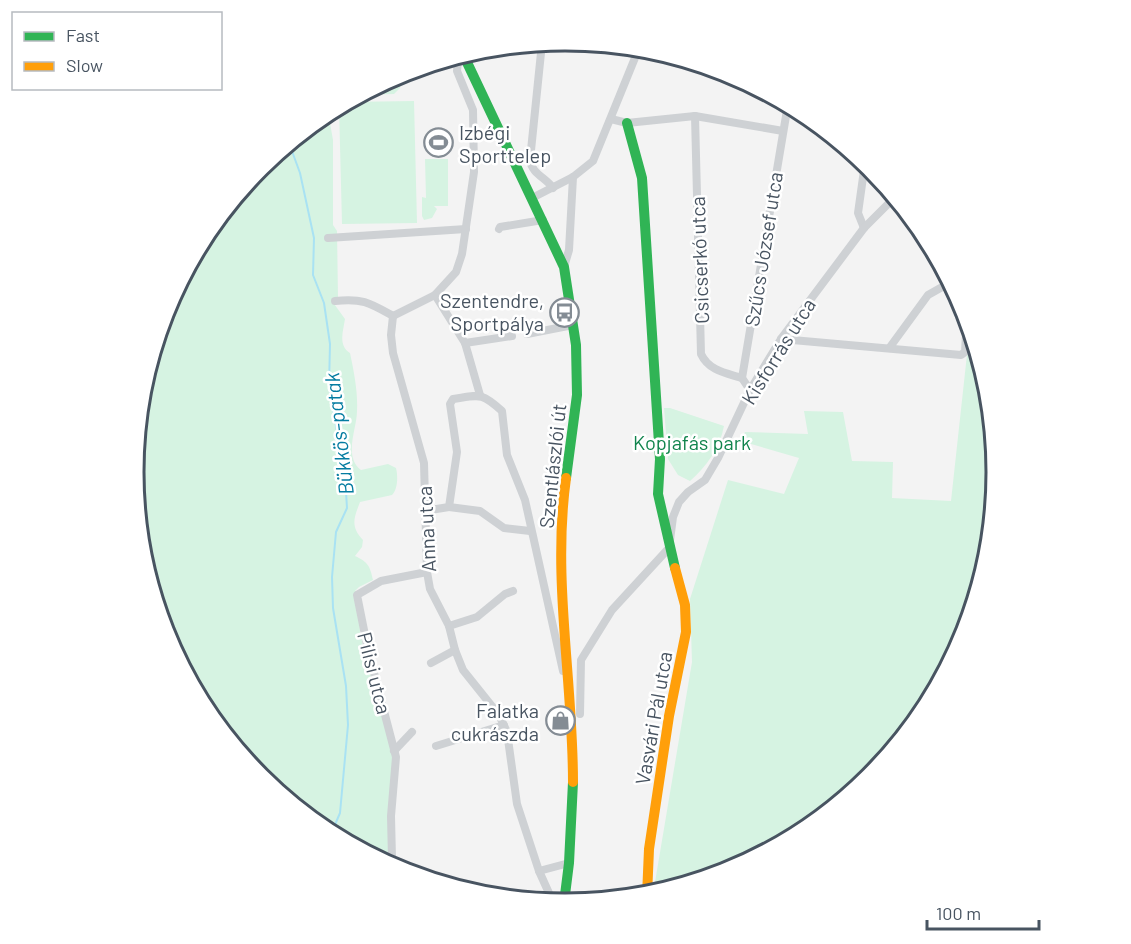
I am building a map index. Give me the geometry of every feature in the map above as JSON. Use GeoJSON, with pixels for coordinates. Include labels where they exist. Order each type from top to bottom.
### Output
{"type":"FeatureCollection","features":[{"type":"Feature","properties":{"kind":"main road","name":"Szentlászlói út"},"geometry":{"type":"LineString","coordinates":[[466,63],[564,267],[573,325],[578,394],[563,499],[561,594],[575,699],[573,799],[565,893]]}},
{"type":"Feature","properties":{"kind":"main road","name":"Vasvári Pál utca"},"geometry":{"type":"LineString","coordinates":[[627,123],[642,178],[660,459],[658,494],[669,548],[685,605],[686,632],[669,717],[649,849],[647,885]]}},
{"type":"Feature","properties":{"kind":"street"},"geometry":{"type":"LineString","coordinates":[[541,52],[530,160],[531,168],[535,173],[546,179],[553,188]]}},
{"type":"Feature","properties":{"kind":"street"},"geometry":{"type":"LineString","coordinates":[[532,198],[573,177],[593,161],[635,57]]}},
{"type":"Feature","properties":{"kind":"street"},"geometry":{"type":"LineString","coordinates":[[335,301],[355,299],[370,303],[393,316],[435,296],[456,272],[462,254],[474,172],[473,110],[457,71],[458,65]]}},
{"type":"Feature","properties":{"kind":"street","name":"Szűcs József utca"},"geometry":{"type":"LineString","coordinates":[[742,378],[786,114]]}},
{"type":"Feature","properties":{"kind":"street"},"geometry":{"type":"LineString","coordinates":[[611,119],[627,123],[695,116],[783,131]]}},
{"type":"Feature","properties":{"kind":"street","name":"Csicserkó utca"},"geometry":{"type":"LineString","coordinates":[[695,116],[701,354],[708,365],[742,378]]}},
{"type":"Feature","properties":{"kind":"street"},"geometry":{"type":"LineString","coordinates":[[863,174],[858,213],[864,228]]}},
{"type":"Feature","properties":{"kind":"street"},"geometry":{"type":"LineString","coordinates":[[564,267],[569,250],[573,177]]}},
{"type":"Feature","properties":{"kind":"street","name":"Kisforrás utca"},"geometry":{"type":"LineString","coordinates":[[669,548],[674,518],[680,502],[688,492],[705,480],[750,390],[782,339],[864,228],[889,203]]}},
{"type":"Feature","properties":{"kind":"street"},"geometry":{"type":"LineString","coordinates":[[499,229],[543,220]]}},
{"type":"Feature","properties":{"kind":"street"},"geometry":{"type":"LineString","coordinates":[[328,238],[466,229]]}},
{"type":"Feature","properties":{"kind":"street"},"geometry":{"type":"LineString","coordinates":[[890,347],[928,295],[943,286]]}},
{"type":"Feature","properties":{"kind":"street"},"geometry":{"type":"LineString","coordinates":[[435,296],[465,343],[480,395]]}},
{"type":"Feature","properties":{"kind":"street","name":"Anna utca"},"geometry":{"type":"LineString","coordinates":[[393,316],[391,335],[393,353],[424,463],[424,512],[430,589],[449,626],[455,650],[464,670],[499,715],[507,732],[517,804],[539,871],[549,892]]}},
{"type":"Feature","properties":{"kind":"street"},"geometry":{"type":"LineString","coordinates":[[527,334],[573,325]]}},
{"type":"Feature","properties":{"kind":"street"},"geometry":{"type":"LineString","coordinates":[[465,343],[512,336]]}},
{"type":"Feature","properties":{"kind":"street"},"geometry":{"type":"LineString","coordinates":[[782,339],[961,355],[965,352],[966,342]]}},
{"type":"Feature","properties":{"kind":"street"},"geometry":{"type":"LineString","coordinates":[[742,378],[750,390]]}},
{"type":"Feature","properties":{"kind":"street"},"geometry":{"type":"LineString","coordinates":[[449,507],[456,452],[450,404],[453,399],[480,395],[488,398],[502,411],[507,455],[525,500],[553,632],[580,714]]}},
{"type":"Feature","properties":{"kind":"street"},"geometry":{"type":"LineString","coordinates":[[424,512],[449,507],[480,510],[504,528],[530,531]]}},
{"type":"Feature","properties":{"kind":"street"},"geometry":{"type":"LineString","coordinates":[[575,699],[581,660],[612,610],[669,548]]}},
{"type":"Feature","properties":{"kind":"street","name":"Pilisi utca"},"geometry":{"type":"LineString","coordinates":[[392,856],[391,816],[396,757],[368,650],[357,595],[381,581],[427,572]]}},
{"type":"Feature","properties":{"kind":"street"},"geometry":{"type":"LineString","coordinates":[[449,626],[477,617],[505,594],[513,591]]}},
{"type":"Feature","properties":{"kind":"street"},"geometry":{"type":"LineString","coordinates":[[431,663],[455,650]]}},
{"type":"Feature","properties":{"kind":"street"},"geometry":{"type":"LineString","coordinates":[[436,746],[504,726]]}},
{"type":"Feature","properties":{"kind":"street","name":"Pilisi utca"},"geometry":{"type":"LineString","coordinates":[[394,751],[412,732]]}},
{"type":"Feature","properties":{"kind":"street"},"geometry":{"type":"LineString","coordinates":[[539,871],[569,863]]}},
{"type":"Feature","properties":{"kind":"green space"},"geometry":{"type":"Polygon","coordinates":[[[400,85],[394,94],[378,94],[400,85]]]}},
{"type":"Feature","properties":{"kind":"green space"},"geometry":{"type":"Polygon","coordinates":[[[414,101],[417,223],[342,224],[339,117],[365,102],[414,101]]]}},
{"type":"Feature","properties":{"kind":"green space"},"geometry":{"type":"Polygon","coordinates":[[[330,123],[333,140],[333,225],[337,231],[338,297],[332,301],[345,319],[343,342],[350,353],[355,382],[357,411],[352,442],[353,457],[361,470],[388,464],[396,468],[397,475],[392,495],[360,502],[354,522],[363,540],[362,547],[355,556],[368,565],[373,580],[355,591],[359,593],[360,634],[393,742],[391,798],[394,857],[355,837],[309,806],[288,789],[249,750],[215,706],[177,633],[159,581],[145,500],[145,444],[153,390],[167,337],[188,286],[215,238],[249,194],[288,155],[330,123]]]}},
{"type":"Feature","properties":{"kind":"green space"},"geometry":{"type":"Polygon","coordinates":[[[425,159],[448,159],[448,206],[434,206],[437,209],[432,218],[424,220],[422,197],[426,198],[425,159]]]}},
{"type":"Feature","properties":{"kind":"green space"},"geometry":{"type":"Polygon","coordinates":[[[968,349],[978,390],[986,444],[986,500],[983,527],[964,607],[943,658],[916,706],[882,750],[863,770],[843,789],[799,822],[752,850],[727,861],[701,871],[655,883],[692,662],[690,599],[728,480],[784,494],[799,458],[741,441],[745,432],[808,434],[804,411],[843,412],[852,461],[893,462],[892,498],[951,501],[968,349]]]}},
{"type":"Feature","properties":{"kind":"green space","name":"Kopjafás park"},"geometry":{"type":"Polygon","coordinates":[[[664,408],[724,426],[712,456],[690,481],[678,475],[668,459],[664,408]]]}},
{"type":"Feature","properties":{"kind":"waterway","name":"Bükkös-patak"},"geometry":{"type":"LineString","coordinates":[[292,152],[300,173],[314,238],[313,275],[324,303],[330,344],[329,386],[345,476],[347,508],[336,532],[332,577],[333,608],[346,686],[348,725],[340,813],[335,824]]}},
{"type":"Feature","properties":{"kind":"traffic: fast"},"geometry":{"type":"LineString","coordinates":[[467,63],[564,267],[576,345],[577,395],[566,478]]}},
{"type":"Feature","properties":{"kind":"traffic: fast"},"geometry":{"type":"LineString","coordinates":[[627,123],[642,178],[660,459],[658,494],[675,568]]}},
{"type":"Feature","properties":{"kind":"traffic: fast"},"geometry":{"type":"LineString","coordinates":[[565,893],[573,782]]}},
{"type":"Feature","properties":{"kind":"traffic: slow"},"geometry":{"type":"LineString","coordinates":[[566,478],[561,554],[573,782]]}},
{"type":"Feature","properties":{"kind":"traffic: slow"},"geometry":{"type":"LineString","coordinates":[[647,885],[649,849],[669,716],[686,632],[685,605],[675,568]]}},
{"type":"Feature","properties":{"kind":"place","name":"Izbégi Sporttelep"},"geometry":{"type":"Point","coordinates":[438,143]}},
{"type":"Feature","properties":{"kind":"place","name":"Szentendre, Sportpálya"},"geometry":{"type":"Point","coordinates":[565,312]}},
{"type":"Feature","properties":{"kind":"place","name":"Falatka cukrászda"},"geometry":{"type":"Point","coordinates":[560,721]}}]}
